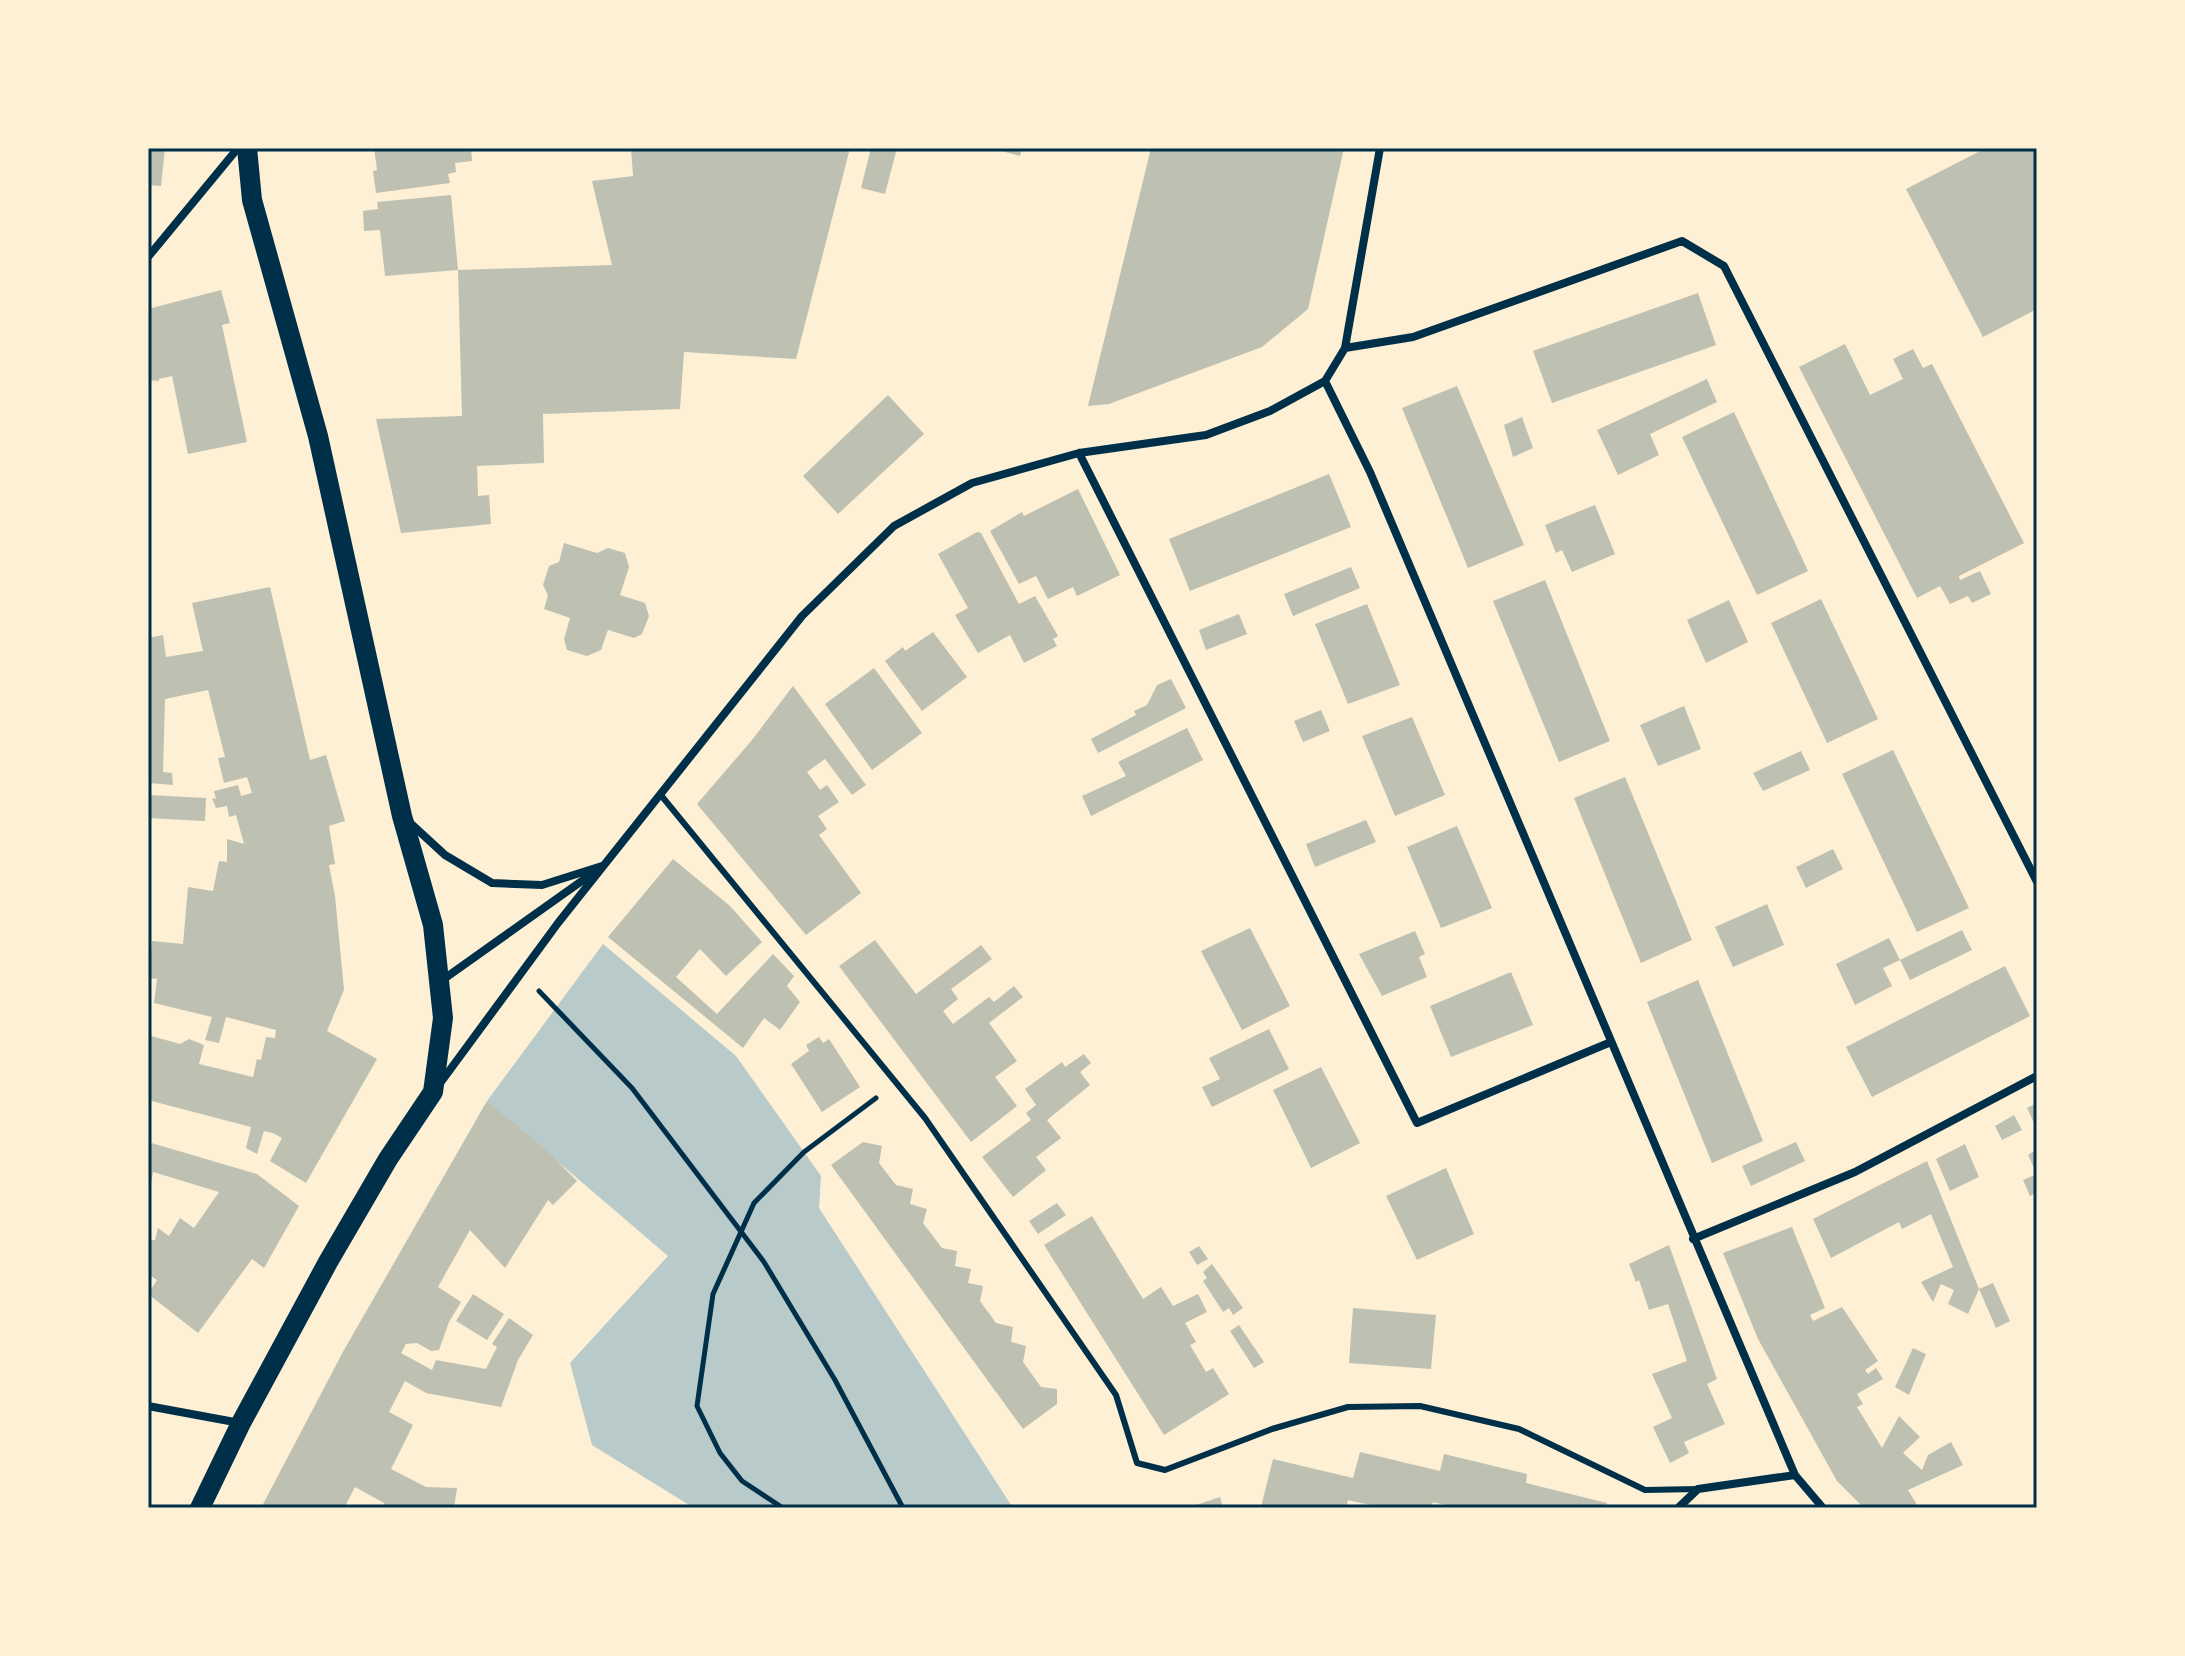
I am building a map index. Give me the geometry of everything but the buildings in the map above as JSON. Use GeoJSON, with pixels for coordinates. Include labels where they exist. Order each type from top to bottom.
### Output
{"type":"FeatureCollection","features":[{"type":"Feature","properties":{"kind":"main road"},"geometry":{"type":"LineString","coordinates":[[200,1508],[241,1423],[328,1262],[388,1159],[433,1092],[443,1018],[433,925],[402,816],[318,436],[252,200],[247,148]]}},
{"type":"Feature","properties":{"kind":"street"},"geometry":{"type":"LineString","coordinates":[[148,257],[238,148]]}},
{"type":"Feature","properties":{"kind":"street"},"geometry":{"type":"LineString","coordinates":[[433,1092],[603,866],[802,616],[894,526],[972,483],[1079,453],[1206,435],[1270,411],[1325,381],[1345,348],[1380,148]]}},
{"type":"Feature","properties":{"kind":"street"},"geometry":{"type":"LineString","coordinates":[[1345,348],[1413,337],[1682,241],[1724,266],[2037,882]]}},
{"type":"Feature","properties":{"kind":"street"},"geometry":{"type":"LineString","coordinates":[[1325,381],[1370,472],[1795,1475],[1823,1508]]}},
{"type":"Feature","properties":{"kind":"street"},"geometry":{"type":"LineString","coordinates":[[1079,453],[1417,1123],[1611,1042]]}},
{"type":"Feature","properties":{"kind":"street"},"geometry":{"type":"LineString","coordinates":[[402,816],[445,855],[492,883],[542,885],[603,866]]}},
{"type":"Feature","properties":{"kind":"street"},"geometry":{"type":"LineString","coordinates":[[439,982],[603,866]]}},
{"type":"Feature","properties":{"kind":"street"},"geometry":{"type":"LineString","coordinates":[[1693,1239],[1855,1172],[2037,1076]]}},
{"type":"Feature","properties":{"kind":"street"},"geometry":{"type":"LineString","coordinates":[[148,1406],[241,1423]]}},
{"type":"Feature","properties":{"kind":"street"},"geometry":{"type":"LineString","coordinates":[[1678,1508],[1698,1489],[1795,1475]]}},
{"type":"Feature","properties":{"kind":"lane"},"geometry":{"type":"LineString","coordinates":[[660,794],[925,1118],[1116,1395],[1137,1463],[1165,1470],[1272,1429],[1348,1407],[1420,1406],[1519,1429],[1645,1490],[1698,1489]]}},
{"type":"Feature","properties":{"kind":"path"},"geometry":{"type":"LineString","coordinates":[[521,973],[632,1088],[764,1262],[835,1380],[903,1508]]}},
{"type":"Feature","properties":{"kind":"path"},"geometry":{"type":"LineString","coordinates":[[783,1508],[742,1481],[720,1453],[697,1406],[713,1294],[754,1203],[804,1152],[861,1109]]}},
{"type":"Feature","properties":{"kind":"shaded area"},"geometry":{"type":"Polygon","coordinates":[[[603,944],[736,1056],[821,1176],[819,1208],[1013,1508],[694,1508],[592,1445],[570,1363],[668,1256],[487,1101],[603,944]]]}}]}
